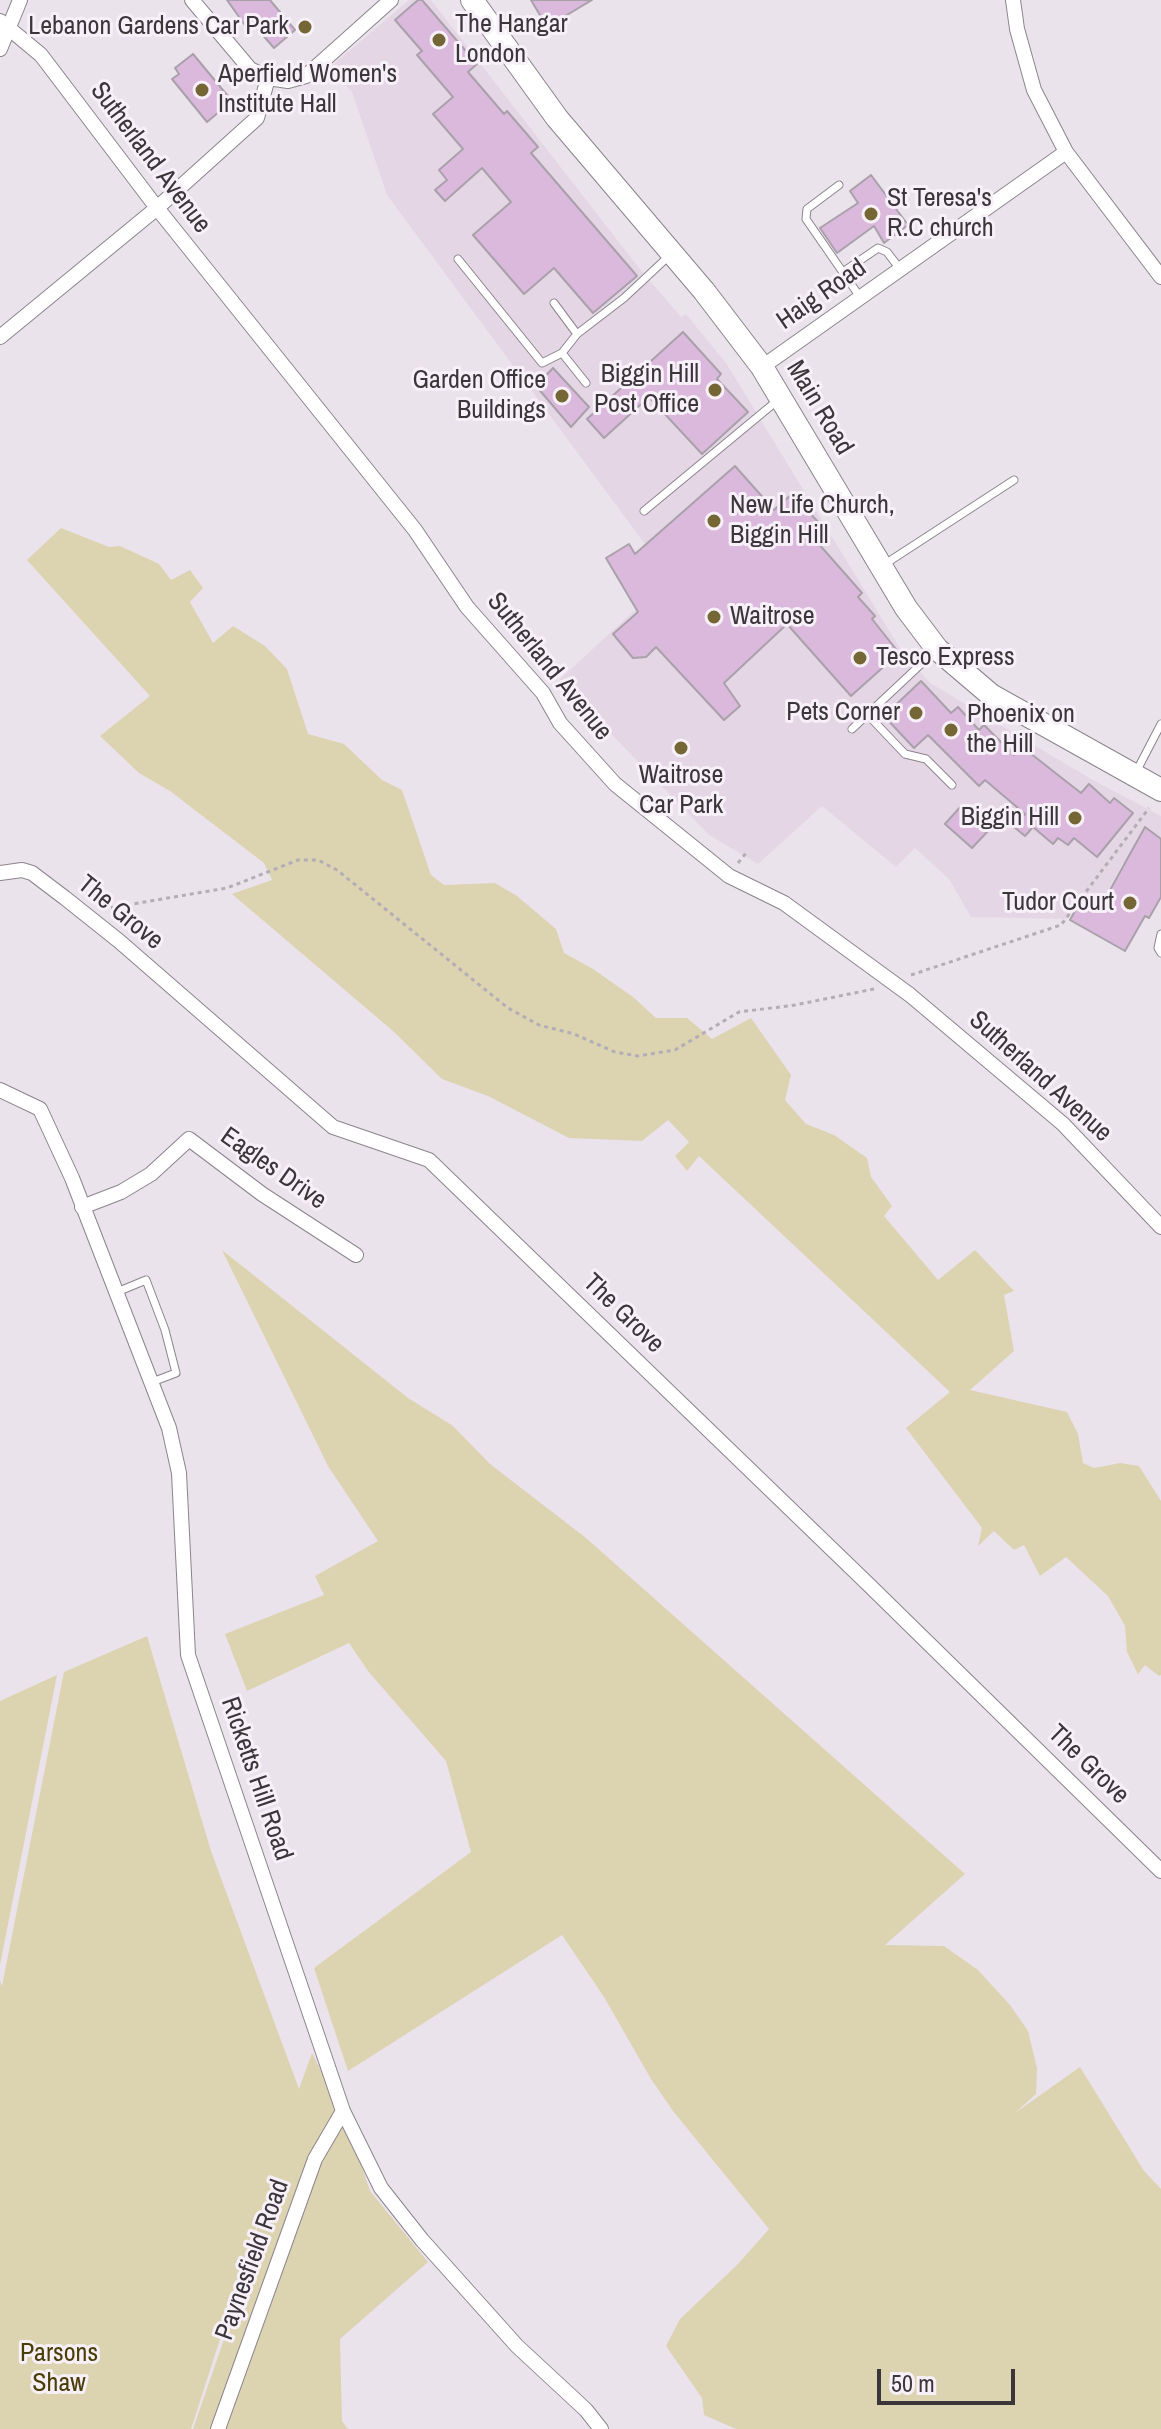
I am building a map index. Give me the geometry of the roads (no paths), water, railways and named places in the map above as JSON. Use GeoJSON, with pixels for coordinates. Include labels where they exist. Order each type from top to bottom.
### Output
{"type":"FeatureCollection","features":[{"type":"Feature","properties":{"kind":"main road","name":"Main Road"},"geometry":{"type":"LineString","coordinates":[[472,0],[557,118],[672,253],[762,367],[906,608],[937,649],[991,695],[1134,776],[1157,797]]}},
{"type":"Feature","properties":{"kind":"street"},"geometry":{"type":"LineString","coordinates":[[0,49],[4,24],[20,0]]}},
{"type":"Feature","properties":{"kind":"street"},"geometry":{"type":"LineString","coordinates":[[192,0],[250,69],[268,78],[288,81],[306,76],[391,0]]}},
{"type":"Feature","properties":{"kind":"street"},"geometry":{"type":"LineString","coordinates":[[1013,0],[1017,29],[1034,90],[1066,152],[1161,277]]}},
{"type":"Feature","properties":{"kind":"street","name":"Sutherland Avenue"},"geometry":{"type":"LineString","coordinates":[[4,24],[41,55],[157,208],[415,530],[467,607],[543,693],[560,723],[615,784],[729,876],[784,903],[894,984],[1063,1124],[1161,1227]]}},
{"type":"Feature","properties":{"kind":"street"},"geometry":{"type":"LineString","coordinates":[[0,337],[157,208],[257,118],[268,78]]}},
{"type":"Feature","properties":{"kind":"street","name":"Haig Road"},"geometry":{"type":"LineString","coordinates":[[762,367],[1066,152]]}},
{"type":"Feature","properties":{"kind":"street","name":"The Grove"},"geometry":{"type":"LineString","coordinates":[[0,873],[22,870],[32,873],[119,941],[333,1127],[429,1160],[1161,1871]]}},
{"type":"Feature","properties":{"kind":"street","name":"Ricketts Hill Road"},"geometry":{"type":"LineString","coordinates":[[0,1090],[40,1109],[72,1178],[169,1428],[179,1473],[188,1655],[343,2111],[381,2188],[422,2240],[517,2346],[586,2410],[601,2429]]}},
{"type":"Feature","properties":{"kind":"street","name":"Eagles Drive"},"geometry":{"type":"LineString","coordinates":[[82,1207],[121,1192],[151,1174],[189,1139],[262,1194],[356,1255]]}},
{"type":"Feature","properties":{"kind":"street","name":"Paynesfield Road"},"geometry":{"type":"LineString","coordinates":[[218,2429],[315,2159],[343,2111]]}},
{"type":"Feature","properties":{"kind":"lane"},"geometry":{"type":"LineString","coordinates":[[839,185],[807,209],[805,214],[860,297]]}},
{"type":"Feature","properties":{"kind":"lane"},"geometry":{"type":"LineString","coordinates":[[843,272],[878,248],[887,252],[900,269]]}},
{"type":"Feature","properties":{"kind":"lane"},"geometry":{"type":"LineString","coordinates":[[458,259],[542,363],[562,353],[577,334],[624,298],[672,253]]}},
{"type":"Feature","properties":{"kind":"lane"},"geometry":{"type":"LineString","coordinates":[[554,303],[577,334]]}},
{"type":"Feature","properties":{"kind":"lane"},"geometry":{"type":"LineString","coordinates":[[562,353],[586,383]]}},
{"type":"Feature","properties":{"kind":"lane"},"geometry":{"type":"LineString","coordinates":[[644,511],[780,399]]}},
{"type":"Feature","properties":{"kind":"lane"},"geometry":{"type":"LineString","coordinates":[[881,566],[1014,480]]}},
{"type":"Feature","properties":{"kind":"lane"},"geometry":{"type":"LineString","coordinates":[[852,729],[937,649]]}},
{"type":"Feature","properties":{"kind":"lane"},"geometry":{"type":"LineString","coordinates":[[867,714],[905,754],[926,759],[952,785]]}},
{"type":"Feature","properties":{"kind":"lane"},"geometry":{"type":"LineString","coordinates":[[1134,776],[1161,724]]}},
{"type":"Feature","properties":{"kind":"lane"},"geometry":{"type":"LineString","coordinates":[[1161,934],[1158,948],[1161,953]]}},
{"type":"Feature","properties":{"kind":"lane"},"geometry":{"type":"LineString","coordinates":[[117,1292],[146,1280],[165,1330],[176,1373],[152,1382]]}},
{"type":"Feature","properties":{"kind":"place","name":"Lebanon Gardens Car Park"},"geometry":{"type":"Point","coordinates":[305,27]}},
{"type":"Feature","properties":{"kind":"place","name":"The Hangar London"},"geometry":{"type":"Point","coordinates":[439,40]}},
{"type":"Feature","properties":{"kind":"place","name":"Aperfield Women's Institute Hall"},"geometry":{"type":"Point","coordinates":[202,90]}},
{"type":"Feature","properties":{"kind":"place","name":"St Teresa's R.C church"},"geometry":{"type":"Point","coordinates":[871,214]}},
{"type":"Feature","properties":{"kind":"place","name":"Biggin Hill Post Office"},"geometry":{"type":"Point","coordinates":[715,390]}},
{"type":"Feature","properties":{"kind":"place","name":"Garden Office Buildings"},"geometry":{"type":"Point","coordinates":[562,396]}},
{"type":"Feature","properties":{"kind":"place","name":"New Life Church, Biggin Hill"},"geometry":{"type":"Point","coordinates":[714,521]}},
{"type":"Feature","properties":{"kind":"place","name":"Waitrose"},"geometry":{"type":"Point","coordinates":[714,617]}},
{"type":"Feature","properties":{"kind":"place","name":"Tesco Express"},"geometry":{"type":"Point","coordinates":[860,658]}},
{"type":"Feature","properties":{"kind":"place","name":"Pets Corner"},"geometry":{"type":"Point","coordinates":[916,713]}},
{"type":"Feature","properties":{"kind":"place","name":"Phoenix on the Hill"},"geometry":{"type":"Point","coordinates":[951,730]}},
{"type":"Feature","properties":{"kind":"place","name":"Waitrose Car Park"},"geometry":{"type":"Point","coordinates":[681,748]}},
{"type":"Feature","properties":{"kind":"place","name":"Biggin Hill"},"geometry":{"type":"Point","coordinates":[1075,818]}},
{"type":"Feature","properties":{"kind":"place","name":"Tudor Court"},"geometry":{"type":"Point","coordinates":[1130,903]}},
{"type":"Feature","properties":{"kind":"park label","name":"Parsons Shaw"},"geometry":{"type":"Point","coordinates":[59,2369]}}]}
